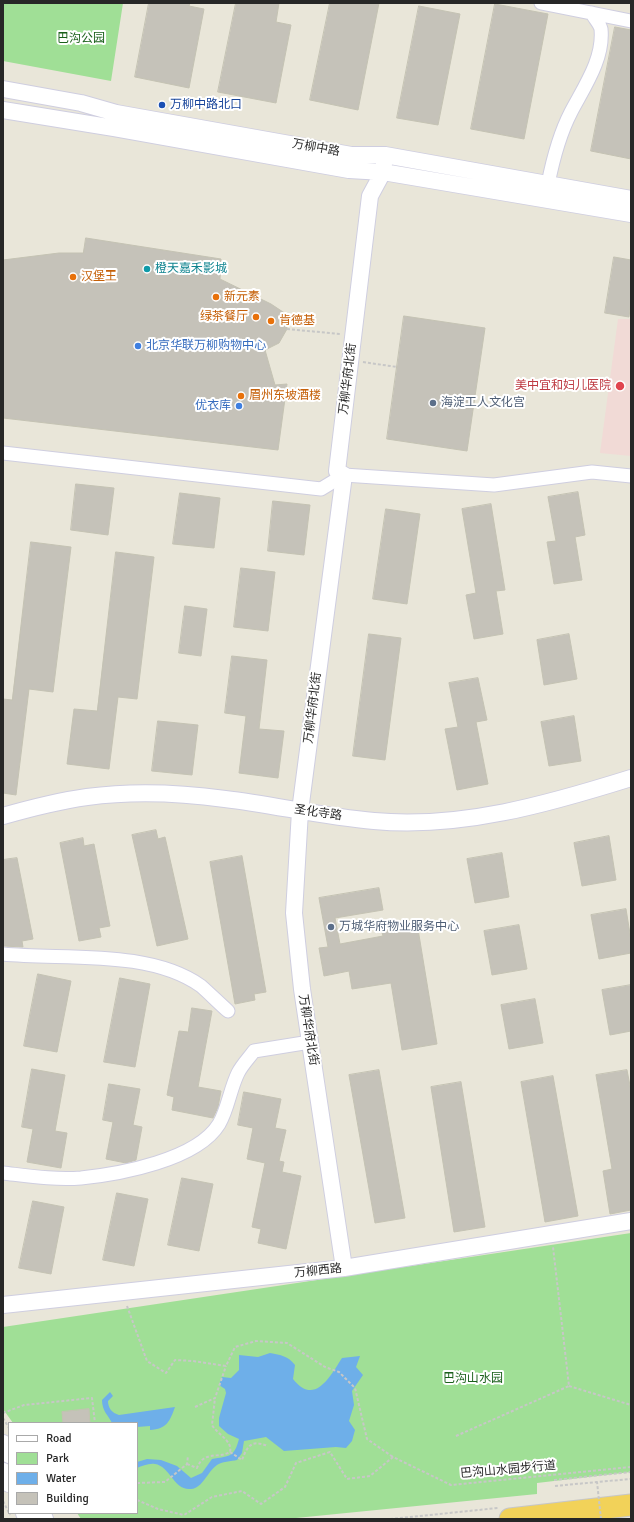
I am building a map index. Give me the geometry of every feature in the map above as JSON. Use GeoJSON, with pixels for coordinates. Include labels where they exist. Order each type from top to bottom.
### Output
{"type":"FeatureCollection","features":[{"type":"Feature","properties":{"kind":"highway"},"geometry":{"type":"LineString","coordinates":[[510,1519],[631,1505]]}},
{"type":"Feature","properties":{"kind":"main road"},"geometry":{"type":"LineString","coordinates":[[3,1472],[8,1481]]}},
{"type":"Feature","properties":{"kind":"street"},"geometry":{"type":"LineString","coordinates":[[541,3],[631,22]]}},
{"type":"Feature","properties":{"kind":"street"},"geometry":{"type":"LineString","coordinates":[[548,184],[554,153],[571,112],[585,88],[600,48],[601,28],[592,13]]}},
{"type":"Feature","properties":{"kind":"street","name":"万柳中路"},"geometry":{"type":"LineString","coordinates":[[3,89],[80,103],[116,113],[336,152],[385,155],[631,199]]}},
{"type":"Feature","properties":{"kind":"street","name":"万柳中路"},"geometry":{"type":"LineString","coordinates":[[3,110],[114,128],[349,170],[383,172],[631,214]]}},
{"type":"Feature","properties":{"kind":"street","name":"万柳华府北街"},"geometry":{"type":"LineString","coordinates":[[344,1268],[302,989],[294,913],[300,811],[344,475],[337,471],[353,336],[370,196],[383,172],[385,155]]}},
{"type":"Feature","properties":{"kind":"street"},"geometry":{"type":"LineString","coordinates":[[3,453],[321,489],[344,475],[494,485],[592,472],[631,476]]}},
{"type":"Feature","properties":{"kind":"street","name":"圣化寺路"},"geometry":{"type":"LineString","coordinates":[[3,816],[88,797],[150,794],[224,798],[374,822],[439,821],[498,814],[574,796],[631,778]]}},
{"type":"Feature","properties":{"kind":"street"},"geometry":{"type":"LineString","coordinates":[[3,954],[34,957],[120,958],[169,970],[200,986],[228,1011]]}},
{"type":"Feature","properties":{"kind":"street"},"geometry":{"type":"LineString","coordinates":[[3,1173],[35,1177],[81,1178],[151,1166],[187,1150],[205,1138],[219,1124],[238,1072],[254,1051],[310,1042]]}},
{"type":"Feature","properties":{"kind":"street","name":"万柳西路"},"geometry":{"type":"LineString","coordinates":[[3,1305],[344,1268],[631,1221]]}},
{"type":"Feature","properties":{"kind":"path"},"geometry":{"type":"LineString","coordinates":[[287,329],[353,336]]}},
{"type":"Feature","properties":{"kind":"path"},"geometry":{"type":"LineString","coordinates":[[350,361],[397,367]]}},
{"type":"Feature","properties":{"kind":"path"},"geometry":{"type":"LineString","coordinates":[[551,1234],[568,1386]]}},
{"type":"Feature","properties":{"kind":"path"},"geometry":{"type":"LineString","coordinates":[[127,1306],[147,1361],[166,1373],[175,1360],[226,1366],[215,1398],[212,1425],[229,1443],[232,1452],[242,1460],[246,1450],[251,1444],[259,1442],[268,1446]]}},
{"type":"Feature","properties":{"kind":"path","name":"巴沟山水园步行道"},"geometry":{"type":"LineString","coordinates":[[226,1366],[235,1347],[256,1341],[287,1343],[326,1367],[339,1372],[354,1388],[362,1411],[367,1439],[393,1457],[450,1485],[631,1468]]}},
{"type":"Feature","properties":{"kind":"path"},"geometry":{"type":"LineString","coordinates":[[456,1436],[568,1386],[631,1406]]}},
{"type":"Feature","properties":{"kind":"path"},"geometry":{"type":"LineString","coordinates":[[3,1413],[24,1405],[92,1398],[95,1422]]}},
{"type":"Feature","properties":{"kind":"path"},"geometry":{"type":"LineString","coordinates":[[195,1407],[215,1398]]}},
{"type":"Feature","properties":{"kind":"path"},"geometry":{"type":"LineString","coordinates":[[187,1464],[196,1468],[200,1461],[206,1457],[232,1452]]}},
{"type":"Feature","properties":{"kind":"path"},"geometry":{"type":"LineString","coordinates":[[138,1500],[158,1509],[184,1515],[212,1497],[242,1491],[261,1504],[285,1487],[296,1463],[330,1452],[348,1479],[370,1476],[393,1457]]}},
{"type":"Feature","properties":{"kind":"path"},"geometry":{"type":"LineString","coordinates":[[138,1483],[165,1482],[187,1464],[188,1456]]}},
{"type":"Feature","properties":{"kind":"path"},"geometry":{"type":"LineString","coordinates":[[554,1480],[631,1472]]}},
{"type":"Feature","properties":{"kind":"path"},"geometry":{"type":"LineString","coordinates":[[555,1486],[631,1479]]}},
{"type":"Feature","properties":{"kind":"path"},"geometry":{"type":"LineString","coordinates":[[597,1482],[601,1519]]}},
{"type":"Feature","properties":{"kind":"path"},"geometry":{"type":"LineString","coordinates":[[3,1501],[8,1511]]}},
{"type":"Feature","properties":{"kind":"shaded area","name":"美中宜和妇儿医院"},"geometry":{"type":"Polygon","coordinates":[[[618,319],[631,319],[631,456],[600,453],[618,319]]]}},
{"type":"Feature","properties":{"kind":"green space","name":"巴沟公园"},"geometry":{"type":"Polygon","coordinates":[[[3,3],[123,3],[111,81],[3,61],[3,3]]]}},
{"type":"Feature","properties":{"kind":"green space","name":"巴沟山水园"},"geometry":{"type":"Polygon","coordinates":[[[631,1233],[631,1472],[537,1483],[537,1494],[286,1519],[81,1519],[78,1514],[138,1514],[138,1422],[12,1422],[3,1409],[3,1327],[631,1233]]]}},
{"type":"Feature","properties":{"kind":"water"},"geometry":{"type":"Polygon","coordinates":[[[270,1353],[284,1356],[295,1365],[293,1379],[301,1387],[308,1390],[315,1389],[322,1385],[342,1358],[360,1356],[356,1367],[363,1375],[352,1391],[354,1405],[349,1421],[355,1430],[352,1441],[346,1448],[336,1447],[284,1451],[266,1437],[244,1441],[242,1453],[237,1460],[224,1462],[217,1465],[199,1486],[191,1489],[185,1489],[180,1486],[165,1469],[160,1466],[150,1464],[138,1468],[138,1462],[147,1459],[161,1460],[177,1466],[191,1478],[202,1473],[212,1459],[227,1456],[233,1453],[239,1439],[228,1434],[219,1426],[219,1418],[226,1393],[225,1389],[219,1385],[222,1377],[231,1378],[239,1370],[239,1355],[258,1357],[270,1353]]]}},
{"type":"Feature","properties":{"kind":"water"},"geometry":{"type":"Polygon","coordinates":[[[110,1392],[113,1396],[108,1401],[109,1406],[112,1412],[119,1415],[175,1407],[169,1420],[164,1426],[150,1430],[150,1426],[138,1427],[138,1422],[111,1422],[104,1410],[102,1400],[110,1392]]]}},
{"type":"Feature","properties":{"kind":"building"},"geometry":{"type":"Polygon","coordinates":[[[149,3],[190,3],[189,6],[204,9],[189,88],[135,77],[149,3]]]}},
{"type":"Feature","properties":{"kind":"building"},"geometry":{"type":"Polygon","coordinates":[[[236,3],[279,3],[276,22],[291,25],[276,103],[218,92],[236,3]]]}},
{"type":"Feature","properties":{"kind":"building"},"geometry":{"type":"Polygon","coordinates":[[[330,3],[379,3],[358,110],[310,100],[330,3]]]}},
{"type":"Feature","properties":{"kind":"building"},"geometry":{"type":"Polygon","coordinates":[[[495,4],[548,14],[524,139],[471,129],[495,4]]]}},
{"type":"Feature","properties":{"kind":"building"},"geometry":{"type":"Polygon","coordinates":[[[419,6],[460,14],[438,125],[397,118],[419,6]]]}},
{"type":"Feature","properties":{"kind":"building"},"geometry":{"type":"Polygon","coordinates":[[[615,27],[631,30],[631,159],[591,151],[615,27]]]}},
{"type":"Feature","properties":{"kind":"building","name":"北京华联万柳购物中心"},"geometry":{"type":"Polygon","coordinates":[[[86,238],[221,259],[220,279],[271,304],[286,314],[287,329],[279,343],[265,350],[275,385],[287,384],[278,450],[3,418],[3,260],[59,253],[83,253],[86,238]]]}},
{"type":"Feature","properties":{"kind":"building"},"geometry":{"type":"Polygon","coordinates":[[[614,257],[631,260],[631,302],[629,317],[605,313],[614,257]]]}},
{"type":"Feature","properties":{"kind":"building","name":"海淀工人文化宫"},"geometry":{"type":"Polygon","coordinates":[[[404,316],[485,328],[467,451],[387,439],[404,316]]]}},
{"type":"Feature","properties":{"kind":"building"},"geometry":{"type":"Polygon","coordinates":[[[76,484],[114,488],[108,535],[71,530],[76,484]]]}},
{"type":"Feature","properties":{"kind":"building"},"geometry":{"type":"Polygon","coordinates":[[[578,492],[585,535],[575,537],[582,580],[554,584],[547,542],[556,541],[548,497],[578,492]]]}},
{"type":"Feature","properties":{"kind":"building"},"geometry":{"type":"Polygon","coordinates":[[[180,493],[220,498],[214,548],[173,544],[180,493]]]}},
{"type":"Feature","properties":{"kind":"building"},"geometry":{"type":"Polygon","coordinates":[[[273,501],[310,505],[304,555],[268,551],[273,501]]]}},
{"type":"Feature","properties":{"kind":"building"},"geometry":{"type":"Polygon","coordinates":[[[491,504],[505,590],[496,591],[503,634],[474,639],[466,595],[476,593],[462,509],[491,504]]]}},
{"type":"Feature","properties":{"kind":"building"},"geometry":{"type":"Polygon","coordinates":[[[386,509],[420,514],[407,604],[373,599],[386,509]]]}},
{"type":"Feature","properties":{"kind":"building"},"geometry":{"type":"Polygon","coordinates":[[[31,542],[71,547],[53,692],[29,689],[16,795],[3,793],[3,699],[12,700],[31,542]]]}},
{"type":"Feature","properties":{"kind":"building"},"geometry":{"type":"Polygon","coordinates":[[[116,552],[154,557],[137,699],[118,697],[109,769],[67,764],[74,709],[97,711],[116,552]]]}},
{"type":"Feature","properties":{"kind":"building"},"geometry":{"type":"Polygon","coordinates":[[[241,568],[275,572],[268,631],[234,627],[241,568]]]}},
{"type":"Feature","properties":{"kind":"building"},"geometry":{"type":"Polygon","coordinates":[[[185,606],[207,609],[201,656],[179,653],[185,606]]]}},
{"type":"Feature","properties":{"kind":"building"},"geometry":{"type":"Polygon","coordinates":[[[369,634],[401,638],[385,760],[353,756],[369,634]]]}},
{"type":"Feature","properties":{"kind":"building"},"geometry":{"type":"Polygon","coordinates":[[[569,634],[577,679],[544,685],[537,640],[569,634]]]}},
{"type":"Feature","properties":{"kind":"building"},"geometry":{"type":"Polygon","coordinates":[[[232,656],[267,660],[259,729],[284,731],[278,778],[239,773],[246,716],[225,713],[232,656]]]}},
{"type":"Feature","properties":{"kind":"building"},"geometry":{"type":"Polygon","coordinates":[[[478,678],[487,720],[476,722],[488,784],[457,790],[445,729],[458,727],[449,683],[478,678]]]}},
{"type":"Feature","properties":{"kind":"building"},"geometry":{"type":"Polygon","coordinates":[[[574,716],[581,761],[549,766],[541,722],[574,716]]]}},
{"type":"Feature","properties":{"kind":"building"},"geometry":{"type":"Polygon","coordinates":[[[158,721],[198,725],[192,775],[152,771],[158,721]]]}},
{"type":"Feature","properties":{"kind":"building"},"geometry":{"type":"Polygon","coordinates":[[[156,830],[158,839],[165,837],[188,939],[157,946],[132,835],[156,830]]]}},
{"type":"Feature","properties":{"kind":"building"},"geometry":{"type":"Polygon","coordinates":[[[609,836],[616,880],[582,886],[574,843],[609,836]]]}},
{"type":"Feature","properties":{"kind":"building"},"geometry":{"type":"Polygon","coordinates":[[[83,838],[84,846],[94,844],[110,926],[99,928],[101,937],[79,941],[60,843],[83,838]]]}},
{"type":"Feature","properties":{"kind":"building"},"geometry":{"type":"Polygon","coordinates":[[[502,853],[509,897],[475,903],[467,859],[502,853]]]}},
{"type":"Feature","properties":{"kind":"building"},"geometry":{"type":"Polygon","coordinates":[[[242,856],[266,992],[254,994],[255,1000],[235,1004],[210,862],[242,856]]]}},
{"type":"Feature","properties":{"kind":"building"},"geometry":{"type":"Polygon","coordinates":[[[17,858],[33,939],[22,941],[23,947],[3,946],[3,860],[17,858]]]}},
{"type":"Feature","properties":{"kind":"building"},"geometry":{"type":"Polygon","coordinates":[[[379,888],[383,910],[335,918],[340,944],[383,936],[381,929],[417,923],[437,1044],[402,1050],[391,983],[352,989],[349,971],[324,976],[319,948],[328,947],[319,898],[379,888]]]}},
{"type":"Feature","properties":{"kind":"building"},"geometry":{"type":"Polygon","coordinates":[[[626,909],[631,940],[631,953],[599,959],[591,915],[626,909]]]}},
{"type":"Feature","properties":{"kind":"building"},"geometry":{"type":"Polygon","coordinates":[[[519,925],[527,969],[492,975],[484,931],[519,925]]]}},
{"type":"Feature","properties":{"kind":"building"},"geometry":{"type":"Polygon","coordinates":[[[38,974],[71,981],[57,1052],[24,1046],[38,974]]]}},
{"type":"Feature","properties":{"kind":"building"},"geometry":{"type":"Polygon","coordinates":[[[120,978],[150,984],[135,1067],[104,1062],[120,978]]]}},
{"type":"Feature","properties":{"kind":"building"},"geometry":{"type":"Polygon","coordinates":[[[631,985],[631,1031],[610,1035],[602,990],[631,985]]]}},
{"type":"Feature","properties":{"kind":"building"},"geometry":{"type":"Polygon","coordinates":[[[535,999],[543,1043],[509,1049],[501,1005],[535,999]]]}},
{"type":"Feature","properties":{"kind":"building"},"geometry":{"type":"Polygon","coordinates":[[[192,1008],[212,1011],[198,1087],[221,1091],[218,1107],[213,1118],[172,1110],[174,1097],[167,1095],[179,1031],[188,1032],[192,1008]]]}},
{"type":"Feature","properties":{"kind":"building"},"geometry":{"type":"Polygon","coordinates":[[[32,1069],[65,1075],[55,1131],[67,1133],[61,1168],[27,1162],[33,1129],[22,1127],[32,1069]]]}},
{"type":"Feature","properties":{"kind":"building"},"geometry":{"type":"Polygon","coordinates":[[[379,1070],[405,1218],[375,1223],[349,1075],[379,1070]]]}},
{"type":"Feature","properties":{"kind":"building"},"geometry":{"type":"Polygon","coordinates":[[[627,1070],[631,1091],[631,1210],[610,1214],[603,1171],[612,1169],[596,1075],[627,1070]]]}},
{"type":"Feature","properties":{"kind":"building"},"geometry":{"type":"Polygon","coordinates":[[[553,1076],[578,1216],[545,1222],[521,1082],[553,1076]]]}},
{"type":"Feature","properties":{"kind":"building"},"geometry":{"type":"Polygon","coordinates":[[[461,1082],[485,1227],[454,1232],[431,1087],[461,1082]]]}},
{"type":"Feature","properties":{"kind":"building"},"geometry":{"type":"Polygon","coordinates":[[[109,1084],[140,1089],[133,1125],[142,1127],[136,1160],[126,1163],[106,1159],[113,1122],[103,1120],[109,1084]]]}},
{"type":"Feature","properties":{"kind":"building"},"geometry":{"type":"Polygon","coordinates":[[[244,1092],[281,1099],[275,1128],[286,1130],[279,1161],[284,1162],[282,1172],[301,1176],[286,1249],[258,1243],[261,1229],[252,1227],[265,1163],[247,1159],[253,1128],[238,1125],[244,1092]]]}},
{"type":"Feature","properties":{"kind":"building"},"geometry":{"type":"Polygon","coordinates":[[[182,1178],[213,1184],[199,1251],[168,1245],[182,1178]]]}},
{"type":"Feature","properties":{"kind":"building"},"geometry":{"type":"Polygon","coordinates":[[[117,1193],[148,1199],[134,1266],[103,1260],[117,1193]]]}},
{"type":"Feature","properties":{"kind":"building"},"geometry":{"type":"Polygon","coordinates":[[[33,1201],[64,1207],[51,1274],[19,1268],[33,1201]]]}},
{"type":"Feature","properties":{"kind":"building"},"geometry":{"type":"Polygon","coordinates":[[[89,1409],[90,1422],[63,1422],[62,1412],[89,1409]]]}},
{"type":"Feature","properties":{"kind":"place","name":"万柳中路北口"},"geometry":{"type":"Point","coordinates":[162,105]}},
{"type":"Feature","properties":{"kind":"place","name":"橙天嘉禾影城"},"geometry":{"type":"Point","coordinates":[147,269]}},
{"type":"Feature","properties":{"kind":"place","name":"汉堡王"},"geometry":{"type":"Point","coordinates":[73,277]}},
{"type":"Feature","properties":{"kind":"place","name":"新元素"},"geometry":{"type":"Point","coordinates":[216,297]}},
{"type":"Feature","properties":{"kind":"place","name":"绿茶餐厅"},"geometry":{"type":"Point","coordinates":[256,317]}},
{"type":"Feature","properties":{"kind":"place","name":"肯德基"},"geometry":{"type":"Point","coordinates":[271,321]}},
{"type":"Feature","properties":{"kind":"place","name":"北京华联万柳购物中心"},"geometry":{"type":"Point","coordinates":[138,346]}},
{"type":"Feature","properties":{"kind":"place","name":"美中宜和妇儿医院"},"geometry":{"type":"Point","coordinates":[620,386]}},
{"type":"Feature","properties":{"kind":"place","name":"眉州东坡酒楼"},"geometry":{"type":"Point","coordinates":[241,396]}},
{"type":"Feature","properties":{"kind":"place","name":"海淀工人文化宫"},"geometry":{"type":"Point","coordinates":[433,403]}},
{"type":"Feature","properties":{"kind":"place","name":"优衣库"},"geometry":{"type":"Point","coordinates":[239,406]}},
{"type":"Feature","properties":{"kind":"place","name":"万城华府物业服务中心"},"geometry":{"type":"Point","coordinates":[331,927]}}]}
